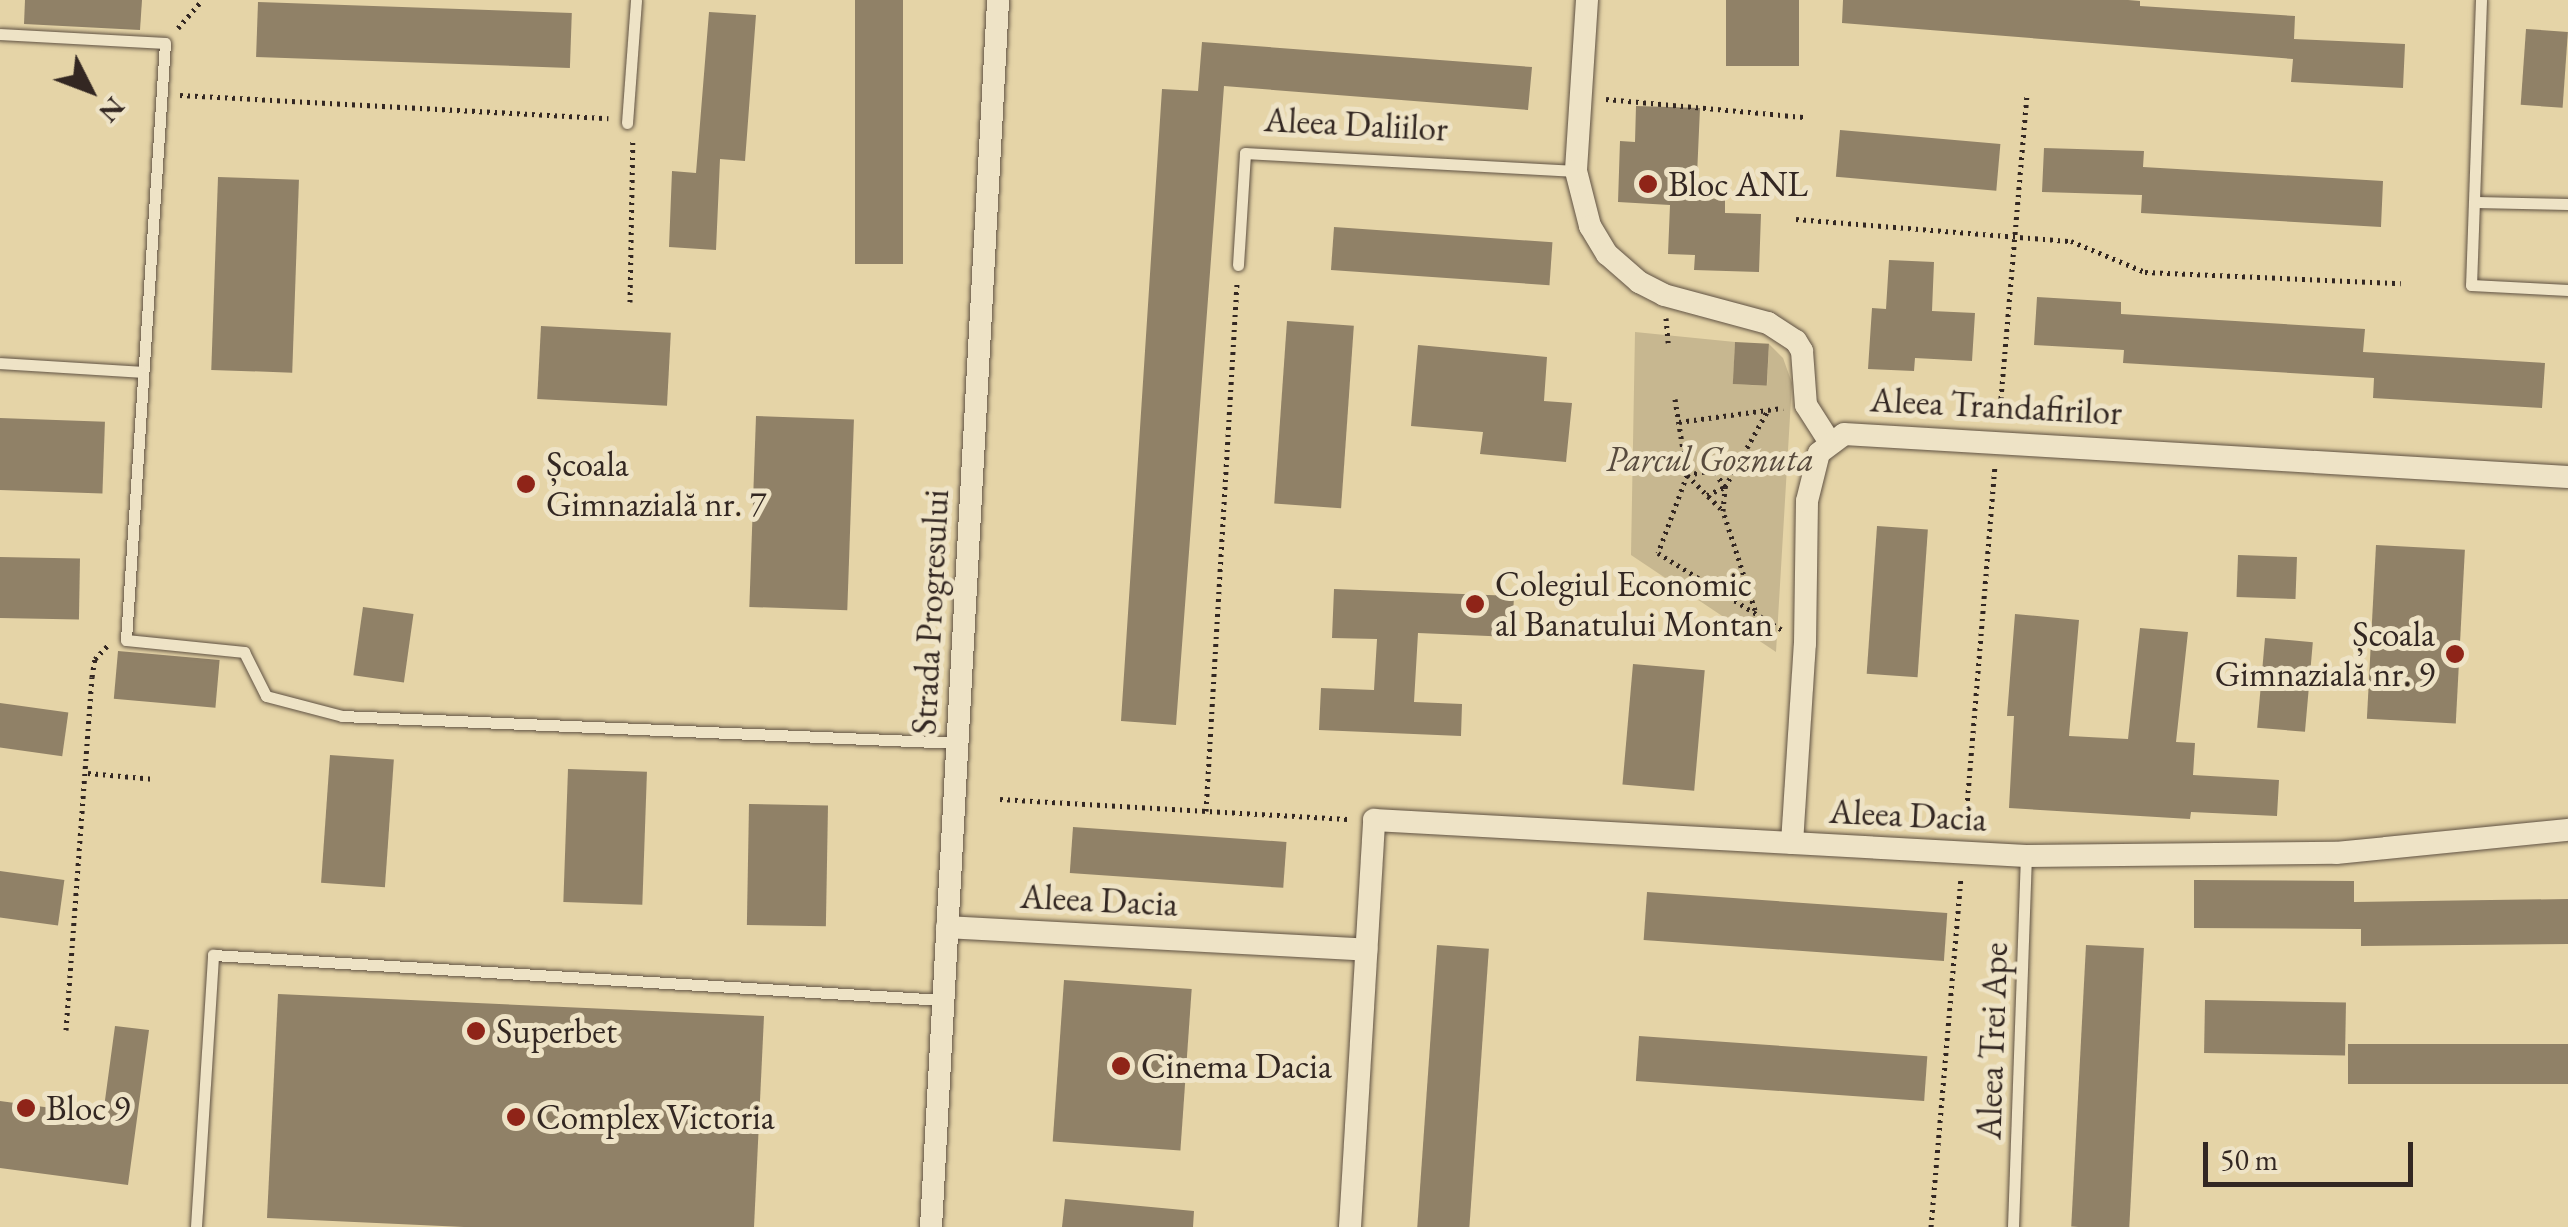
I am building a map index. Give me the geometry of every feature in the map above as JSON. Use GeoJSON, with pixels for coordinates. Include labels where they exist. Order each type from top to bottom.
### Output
{"type":"FeatureCollection","features":[{"type":"Feature","properties":{"kind":"street","name":"Strada Progresului"},"geometry":{"type":"LineString","coordinates":[[931,1227],[998,0]]}},
{"type":"Feature","properties":{"kind":"street"},"geometry":{"type":"LineString","coordinates":[[1587,0],[1576,171],[1590,226],[1608,254],[1639,282],[1664,296],[1768,322],[1796,340],[1802,351],[1806,405],[1830,441]]}},
{"type":"Feature","properties":{"kind":"street","name":"Aleea Trandafirilor"},"geometry":{"type":"LineString","coordinates":[[1792,843],[1805,644],[1807,502],[1812,472],[1830,441],[1844,434],[1883,432],[2568,477]]}},
{"type":"Feature","properties":{"kind":"street"},"geometry":{"type":"LineString","coordinates":[[1350,1227],[1374,820]]}},
{"type":"Feature","properties":{"kind":"street","name":"Aleea Dacia"},"geometry":{"type":"LineString","coordinates":[[1374,820],[2026,856],[2336,852],[2568,830]]}},
{"type":"Feature","properties":{"kind":"street","name":"Aleea Dacia"},"geometry":{"type":"LineString","coordinates":[[948,926],[1366,950]]}},
{"type":"Feature","properties":{"kind":"lane"},"geometry":{"type":"LineString","coordinates":[[626,123],[636,0]]}},
{"type":"Feature","properties":{"kind":"lane"},"geometry":{"type":"LineString","coordinates":[[2481,0],[2471,285],[2568,290]]}},
{"type":"Feature","properties":{"kind":"lane"},"geometry":{"type":"LineString","coordinates":[[0,34],[165,42],[126,640],[244,652],[266,696],[342,716],[958,743]]}},
{"type":"Feature","properties":{"kind":"lane","name":"Aleea Daliilor"},"geometry":{"type":"LineString","coordinates":[[1238,265],[1245,152],[1576,171]]}},
{"type":"Feature","properties":{"kind":"lane"},"geometry":{"type":"LineString","coordinates":[[2476,202],[2568,204]]}},
{"type":"Feature","properties":{"kind":"lane"},"geometry":{"type":"LineString","coordinates":[[0,363],[143,372]]}},
{"type":"Feature","properties":{"kind":"lane","name":"Aleea Trei Ape"},"geometry":{"type":"LineString","coordinates":[[2013,1227],[2026,856]]}},
{"type":"Feature","properties":{"kind":"lane"},"geometry":{"type":"LineString","coordinates":[[196,1227],[213,956],[944,1000]]}},
{"type":"Feature","properties":{"kind":"path"},"geometry":{"type":"LineString","coordinates":[[165,42],[202,0]]}},
{"type":"Feature","properties":{"kind":"path"},"geometry":{"type":"LineString","coordinates":[[162,94],[594,117],[626,123],[633,134],[630,302]]}},
{"type":"Feature","properties":{"kind":"path"},"geometry":{"type":"LineString","coordinates":[[1931,1227],[2027,96]]}},
{"type":"Feature","properties":{"kind":"path"},"geometry":{"type":"LineString","coordinates":[[1581,97],[1803,117]]}},
{"type":"Feature","properties":{"kind":"path"},"geometry":{"type":"LineString","coordinates":[[1796,219],[2070,241],[2145,272],[2401,283]]}},
{"type":"Feature","properties":{"kind":"path"},"geometry":{"type":"LineString","coordinates":[[1206,811],[1238,265]]}},
{"type":"Feature","properties":{"kind":"path"},"geometry":{"type":"LineString","coordinates":[[1675,399],[1687,475],[1658,553],[1805,644]]}},
{"type":"Feature","properties":{"kind":"path"},"geometry":{"type":"LineString","coordinates":[[1678,422],[1806,405]]}},
{"type":"Feature","properties":{"kind":"path"},"geometry":{"type":"LineString","coordinates":[[1756,614],[1724,511],[1725,487],[1768,410]]}},
{"type":"Feature","properties":{"kind":"path"},"geometry":{"type":"LineString","coordinates":[[1687,475],[1736,465]]}},
{"type":"Feature","properties":{"kind":"path"},"geometry":{"type":"LineString","coordinates":[[1713,470],[1725,487]]}},
{"type":"Feature","properties":{"kind":"path"},"geometry":{"type":"LineString","coordinates":[[1687,475],[1724,511]]}},
{"type":"Feature","properties":{"kind":"path"},"geometry":{"type":"LineString","coordinates":[[1707,495],[1725,487]]}},
{"type":"Feature","properties":{"kind":"path"},"geometry":{"type":"LineString","coordinates":[[66,1030],[95,659],[106,646],[126,640]]}},
{"type":"Feature","properties":{"kind":"path"},"geometry":{"type":"LineString","coordinates":[[88,773],[155,779]]}},
{"type":"Feature","properties":{"kind":"path"},"geometry":{"type":"LineString","coordinates":[[1000,799],[1374,820]]}},
{"type":"Feature","properties":{"kind":"green space","name":"Parcul Goznuta"},"geometry":{"type":"Polygon","coordinates":[[[1635,332],[1735,342],[1733,384],[1767,386],[1769,344],[1783,358],[1792,383],[1776,652],[1631,555],[1635,332]]]}},
{"type":"Feature","properties":{"kind":"building"},"geometry":{"type":"Polygon","coordinates":[[[25,0],[142,0],[140,30],[24,24],[25,0]]]}},
{"type":"Feature","properties":{"kind":"building"},"geometry":{"type":"Polygon","coordinates":[[[855,0],[903,0],[903,264],[855,264],[855,0]]]}},
{"type":"Feature","properties":{"kind":"building"},"geometry":{"type":"Polygon","coordinates":[[[1726,0],[1799,0],[1799,66],[1726,66],[1726,0]]]}},
{"type":"Feature","properties":{"kind":"building"},"geometry":{"type":"Polygon","coordinates":[[[1843,0],[2128,0],[2140,1],[2140,6],[2295,16],[2294,39],[2405,44],[2403,88],[2291,82],[2293,59],[1842,23],[1843,0]]]}},
{"type":"Feature","properties":{"kind":"building"},"geometry":{"type":"Polygon","coordinates":[[[258,2],[572,13],[570,68],[256,57],[258,2]]]}},
{"type":"Feature","properties":{"kind":"building"},"geometry":{"type":"Polygon","coordinates":[[[709,12],[756,15],[745,161],[720,159],[716,250],[669,247],[672,171],[696,173],[709,12]]]}},
{"type":"Feature","properties":{"kind":"building"},"geometry":{"type":"Polygon","coordinates":[[[2526,29],[2568,32],[2563,108],[2521,105],[2526,29]]]}},
{"type":"Feature","properties":{"kind":"building"},"geometry":{"type":"Polygon","coordinates":[[[1202,42],[1532,67],[1528,110],[1224,86],[1176,725],[1121,721],[1162,89],[1198,91],[1202,42]]]}},
{"type":"Feature","properties":{"kind":"building","name":"Bloc ANL"},"geometry":{"type":"Polygon","coordinates":[[[1636,106],[1700,108],[1696,198],[1725,199],[1725,213],[1761,214],[1759,272],[1694,270],[1695,255],[1668,254],[1670,205],[1618,202],[1620,141],[1635,142],[1636,106]]]}},
{"type":"Feature","properties":{"kind":"building"},"geometry":{"type":"Polygon","coordinates":[[[1840,130],[2000,144],[1996,191],[1836,177],[1840,130]]]}},
{"type":"Feature","properties":{"kind":"building"},"geometry":{"type":"Polygon","coordinates":[[[2044,148],[2144,151],[2143,167],[2383,181],[2381,227],[2141,213],[2142,195],[2042,192],[2044,148]]]}},
{"type":"Feature","properties":{"kind":"building"},"geometry":{"type":"Polygon","coordinates":[[[218,177],[299,180],[292,373],[211,370],[218,177]]]}},
{"type":"Feature","properties":{"kind":"building"},"geometry":{"type":"Polygon","coordinates":[[[1334,227],[1552,242],[1549,285],[1331,270],[1334,227]]]}},
{"type":"Feature","properties":{"kind":"building"},"geometry":{"type":"Polygon","coordinates":[[[1889,260],[1934,262],[1932,311],[1975,313],[1972,361],[1915,358],[1914,371],[1868,369],[1872,308],[1886,309],[1889,260]]]}},
{"type":"Feature","properties":{"kind":"building"},"geometry":{"type":"Polygon","coordinates":[[[2037,297],[2121,302],[2121,314],[2365,329],[2363,352],[2545,363],[2542,408],[2373,398],[2374,378],[2123,363],[2124,350],[2034,345],[2037,297]]]}},
{"type":"Feature","properties":{"kind":"building"},"geometry":{"type":"Polygon","coordinates":[[[1287,321],[1354,326],[1341,508],[1274,504],[1287,321]]]}},
{"type":"Feature","properties":{"kind":"building"},"geometry":{"type":"Polygon","coordinates":[[[541,326],[671,333],[667,406],[537,399],[541,326]]]}},
{"type":"Feature","properties":{"kind":"building"},"geometry":{"type":"Polygon","coordinates":[[[1735,342],[1769,344],[1767,386],[1733,384],[1735,342]]]}},
{"type":"Feature","properties":{"kind":"building"},"geometry":{"type":"Polygon","coordinates":[[[1418,345],[1547,357],[1544,401],[1572,403],[1566,462],[1480,454],[1483,432],[1411,426],[1418,345]]]}},
{"type":"Feature","properties":{"kind":"building"},"geometry":{"type":"Polygon","coordinates":[[[756,416],[854,419],[847,610],[749,607],[756,416]]]}},
{"type":"Feature","properties":{"kind":"building"},"geometry":{"type":"Polygon","coordinates":[[[0,418],[105,422],[102,494],[0,490],[0,418]]]}},
{"type":"Feature","properties":{"kind":"building"},"geometry":{"type":"Polygon","coordinates":[[[1877,526],[1928,530],[1918,677],[1867,674],[1877,526]]]}},
{"type":"Feature","properties":{"kind":"building"},"geometry":{"type":"Polygon","coordinates":[[[2376,545],[2465,550],[2456,723],[2367,719],[2376,545]]]}},
{"type":"Feature","properties":{"kind":"building"},"geometry":{"type":"Polygon","coordinates":[[[2238,555],[2297,557],[2295,599],[2237,597],[2238,555]]]}},
{"type":"Feature","properties":{"kind":"building"},"geometry":{"type":"Polygon","coordinates":[[[0,557],[80,558],[79,619],[0,618],[0,557]]]}},
{"type":"Feature","properties":{"kind":"building"},"geometry":{"type":"Polygon","coordinates":[[[1334,589],[1514,596],[1512,637],[1418,633],[1414,702],[1462,704],[1461,736],[1319,730],[1321,688],[1374,690],[1377,639],[1332,638],[1334,589]]]}},
{"type":"Feature","properties":{"kind":"building"},"geometry":{"type":"Polygon","coordinates":[[[363,607],[414,614],[404,682],[353,675],[363,607]]]}},
{"type":"Feature","properties":{"kind":"building"},"geometry":{"type":"Polygon","coordinates":[[[2015,614],[2079,620],[2069,736],[2128,739],[2140,628],[2188,632],[2176,742],[2195,743],[2193,775],[2279,780],[2277,816],[2191,812],[2190,819],[2009,808],[2014,716],[2007,716],[2015,614]]]}},
{"type":"Feature","properties":{"kind":"building"},"geometry":{"type":"Polygon","coordinates":[[[2265,638],[2313,642],[2305,732],[2257,728],[2265,638]]]}},
{"type":"Feature","properties":{"kind":"building"},"geometry":{"type":"Polygon","coordinates":[[[118,651],[220,660],[215,708],[114,699],[118,651]]]}},
{"type":"Feature","properties":{"kind":"building"},"geometry":{"type":"Polygon","coordinates":[[[1633,664],[1705,670],[1694,791],[1622,785],[1633,664]]]}},
{"type":"Feature","properties":{"kind":"building"},"geometry":{"type":"Polygon","coordinates":[[[0,703],[68,713],[62,756],[0,747],[0,703]]]}},
{"type":"Feature","properties":{"kind":"building"},"geometry":{"type":"Polygon","coordinates":[[[330,755],[394,759],[385,887],[321,883],[330,755]]]}},
{"type":"Feature","properties":{"kind":"building"},"geometry":{"type":"Polygon","coordinates":[[[568,769],[647,772],[642,905],[563,902],[568,769]]]}},
{"type":"Feature","properties":{"kind":"building"},"geometry":{"type":"Polygon","coordinates":[[[749,804],[828,805],[826,926],[747,925],[749,804]]]}},
{"type":"Feature","properties":{"kind":"building"},"geometry":{"type":"Polygon","coordinates":[[[1073,827],[1286,842],[1283,888],[1070,873],[1073,827]]]}},
{"type":"Feature","properties":{"kind":"building"},"geometry":{"type":"Polygon","coordinates":[[[0,871],[64,880],[58,926],[0,917],[0,871]]]}},
{"type":"Feature","properties":{"kind":"building"},"geometry":{"type":"Polygon","coordinates":[[[2194,880],[2354,881],[2354,902],[2568,899],[2568,944],[2361,946],[2361,929],[2194,928],[2194,880]]]}},
{"type":"Feature","properties":{"kind":"building"},"geometry":{"type":"Polygon","coordinates":[[[1647,892],[1947,913],[1944,961],[1644,940],[1647,892]]]}},
{"type":"Feature","properties":{"kind":"building"},"geometry":{"type":"Polygon","coordinates":[[[1437,945],[1489,949],[1469,1227],[1417,1227],[1437,945]]]}},
{"type":"Feature","properties":{"kind":"building"},"geometry":{"type":"Polygon","coordinates":[[[2086,945],[2144,948],[2129,1227],[2071,1227],[2086,945]]]}},
{"type":"Feature","properties":{"kind":"building","name":"Cinema Dacia"},"geometry":{"type":"Polygon","coordinates":[[[1064,980],[1192,989],[1180,1151],[1053,1142],[1064,980]]]}},
{"type":"Feature","properties":{"kind":"building","name":"Complex Victoria"},"geometry":{"type":"Polygon","coordinates":[[[278,994],[764,1016],[754,1227],[464,1227],[267,1218],[278,994]]]}},
{"type":"Feature","properties":{"kind":"building"},"geometry":{"type":"Polygon","coordinates":[[[2205,1000],[2346,1002],[2345,1055],[2204,1053],[2205,1000]]]}},
{"type":"Feature","properties":{"kind":"building","name":"Bloc 9"},"geometry":{"type":"Polygon","coordinates":[[[115,1026],[149,1030],[128,1185],[0,1168],[0,1101],[103,1115],[115,1026]]]}},
{"type":"Feature","properties":{"kind":"building"},"geometry":{"type":"Polygon","coordinates":[[[1639,1036],[1927,1056],[1924,1101],[1636,1081],[1639,1036]]]}},
{"type":"Feature","properties":{"kind":"building"},"geometry":{"type":"Polygon","coordinates":[[[2348,1044],[2568,1044],[2568,1084],[2348,1084],[2348,1044]]]}},
{"type":"Feature","properties":{"kind":"building"},"geometry":{"type":"Polygon","coordinates":[[[1065,1199],[1194,1211],[1193,1227],[1062,1227],[1065,1199]]]}},
{"type":"Feature","properties":{"kind":"place","name":"Bloc ANL"},"geometry":{"type":"Point","coordinates":[1648,184]}},
{"type":"Feature","properties":{"kind":"place","name":"Școala Gimnazială nr. 7"},"geometry":{"type":"Point","coordinates":[526,484]}},
{"type":"Feature","properties":{"kind":"place","name":"Colegiul Economic al Banatului Montan"},"geometry":{"type":"Point","coordinates":[1475,604]}},
{"type":"Feature","properties":{"kind":"place","name":"Școala Gimnazială nr. 9"},"geometry":{"type":"Point","coordinates":[2455,654]}},
{"type":"Feature","properties":{"kind":"place","name":"Superbet"},"geometry":{"type":"Point","coordinates":[476,1031]}},
{"type":"Feature","properties":{"kind":"place","name":"Cinema Dacia"},"geometry":{"type":"Point","coordinates":[1121,1066]}},
{"type":"Feature","properties":{"kind":"place","name":"Bloc 9"},"geometry":{"type":"Point","coordinates":[26,1108]}},
{"type":"Feature","properties":{"kind":"place","name":"Complex Victoria"},"geometry":{"type":"Point","coordinates":[516,1117]}}]}
